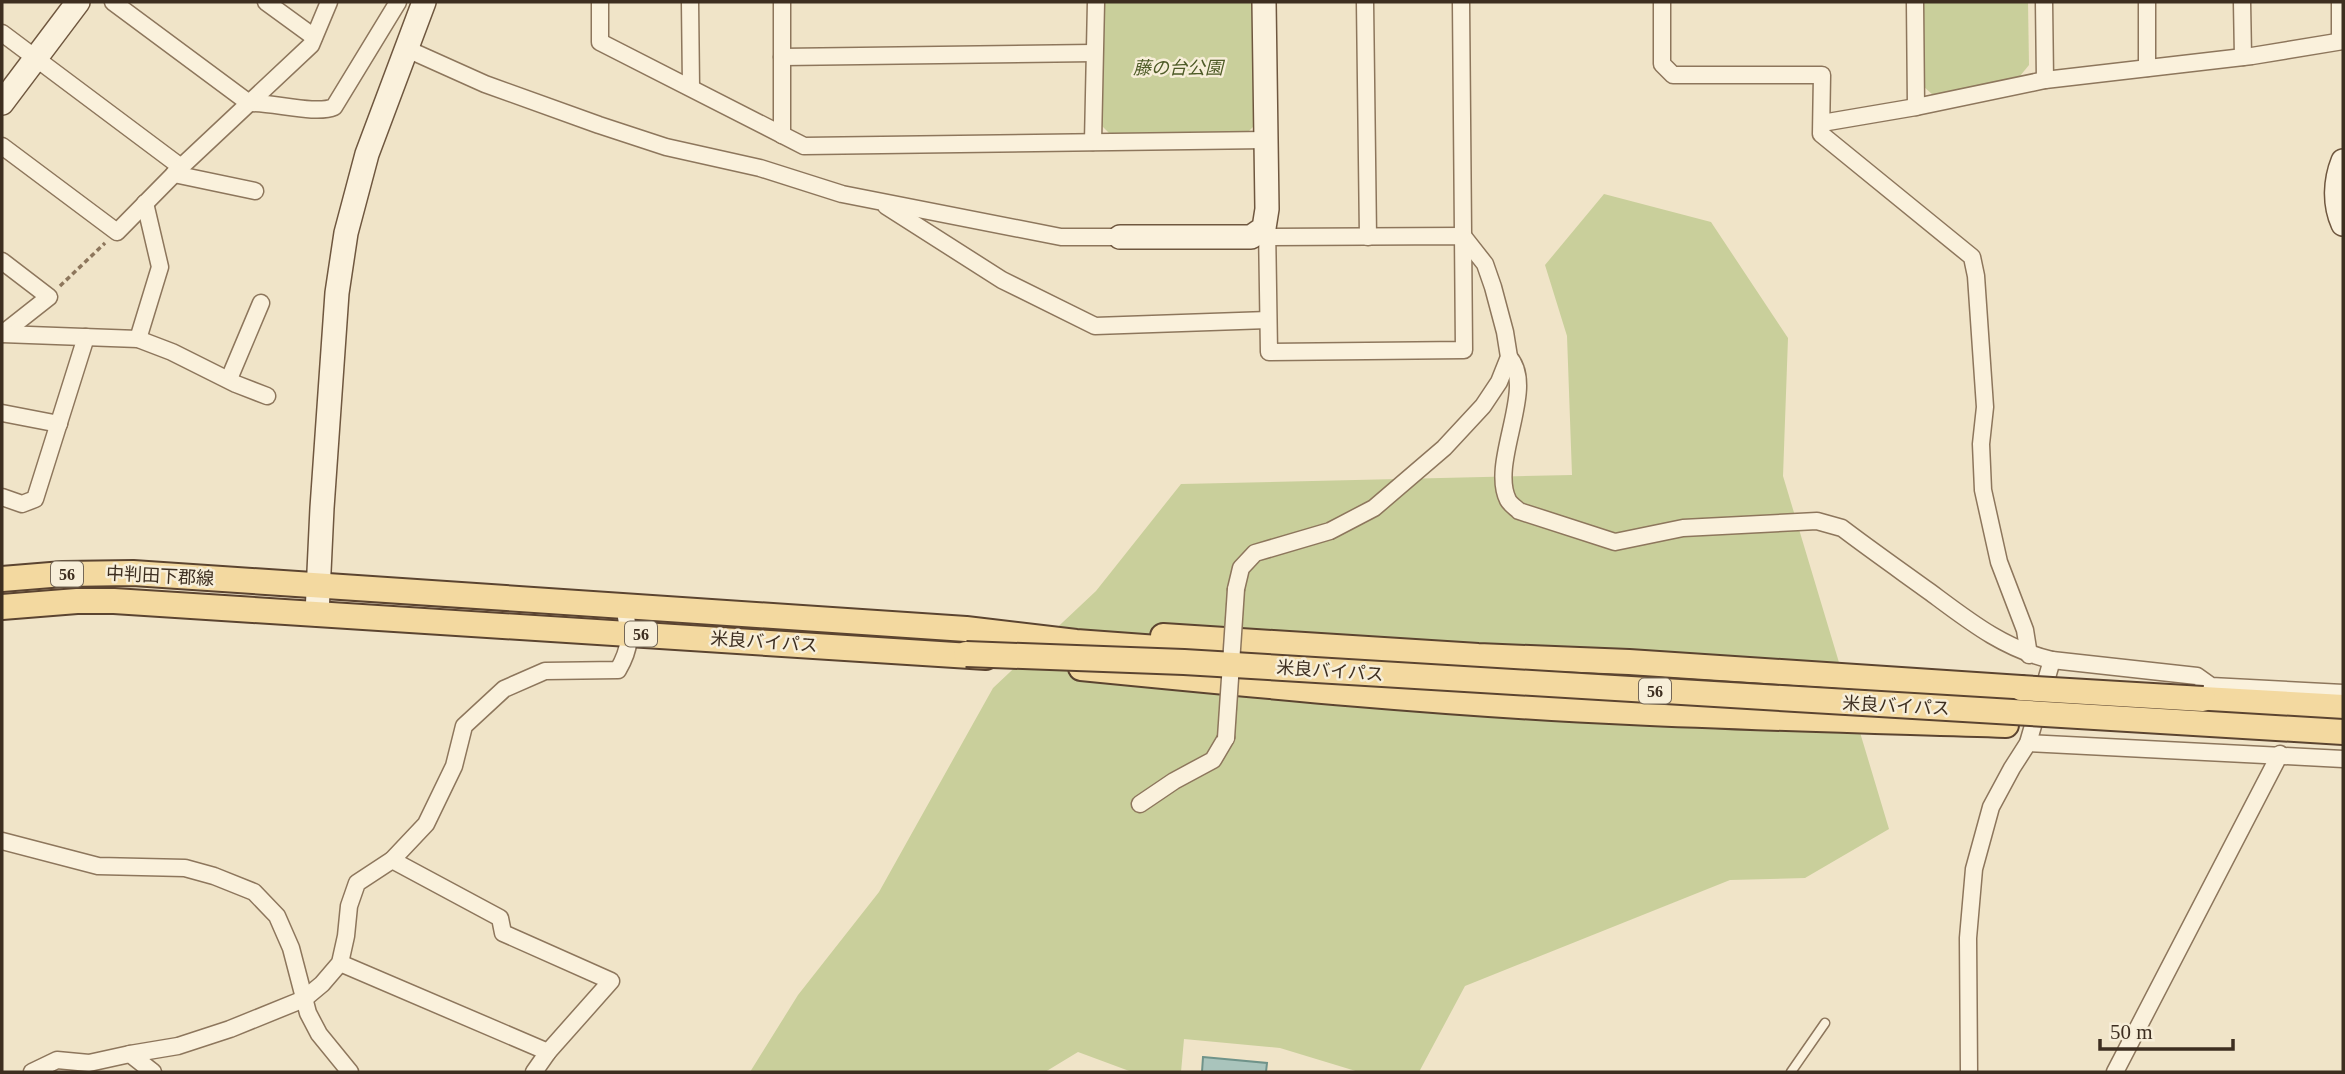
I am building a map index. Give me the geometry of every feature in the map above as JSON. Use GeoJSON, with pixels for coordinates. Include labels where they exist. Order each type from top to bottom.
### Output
{"type":"FeatureCollection","features":[{"type":"Feature","properties":{"kind":"main road","name":"中判田下郡線"},"geometry":{"type":"LineString","coordinates":[[2,579],[63,574],[133,573],[318,585]]}},
{"type":"Feature","properties":{"kind":"main road","name":"米良バイパス"},"geometry":{"type":"LineString","coordinates":[[318,585],[966,629],[1076,642],[1185,650],[2343,721]]}},
{"type":"Feature","properties":{"kind":"main road","name":"中判田下郡線"},"geometry":{"type":"LineString","coordinates":[[2,607],[114,601],[317,614]]}},
{"type":"Feature","properties":{"kind":"main road","name":"米良バイパス"},"geometry":{"type":"LineString","coordinates":[[317,614],[966,654],[1223,664],[2343,732]]}},
{"type":"Feature","properties":{"kind":"main road"},"geometry":{"type":"LineString","coordinates":[[966,629],[1077,631],[1478,656],[1629,662],[2343,707]]}},
{"type":"Feature","properties":{"kind":"main road"},"geometry":{"type":"LineString","coordinates":[[966,654],[1052,666],[1480,704],[2006,725],[2343,743]]}},
{"type":"Feature","properties":{"kind":"street"},"geometry":{"type":"LineString","coordinates":[[2,103],[78,2]]}},
{"type":"Feature","properties":{"kind":"street"},"geometry":{"type":"LineString","coordinates":[[113,2],[249,103],[316,109],[334,107],[398,2]]}},
{"type":"Feature","properties":{"kind":"street"},"geometry":{"type":"LineString","coordinates":[[266,2],[314,37]]}},
{"type":"Feature","properties":{"kind":"street"},"geometry":{"type":"LineString","coordinates":[[2,146],[117,232],[177,171],[311,45],[329,2]]}},
{"type":"Feature","properties":{"kind":"street"},"geometry":{"type":"LineString","coordinates":[[317,614],[337,293],[346,233],[367,154],[424,2]]}},
{"type":"Feature","properties":{"kind":"street"},"geometry":{"type":"LineString","coordinates":[[600,2],[600,42],[804,146],[1266,140]]}},
{"type":"Feature","properties":{"kind":"street"},"geometry":{"type":"LineString","coordinates":[[690,2],[691,88]]}},
{"type":"Feature","properties":{"kind":"street"},"geometry":{"type":"LineString","coordinates":[[782,2],[782,135]]}},
{"type":"Feature","properties":{"kind":"street"},"geometry":{"type":"LineString","coordinates":[[1093,142],[1096,2]]}},
{"type":"Feature","properties":{"kind":"street"},"geometry":{"type":"LineString","coordinates":[[1264,2],[1269,352],[1464,350],[1461,2]]}},
{"type":"Feature","properties":{"kind":"street"},"geometry":{"type":"LineString","coordinates":[[1365,2],[1368,237]]}},
{"type":"Feature","properties":{"kind":"street"},"geometry":{"type":"LineString","coordinates":[[1662,2],[1662,64],[1673,75],[1822,75],[1821,134],[1972,257],[1976,276],[1985,407],[1980,444],[1983,489],[1999,562],[2025,630],[2029,655]]}},
{"type":"Feature","properties":{"kind":"street"},"geometry":{"type":"LineString","coordinates":[[1915,2],[1916,107]]}},
{"type":"Feature","properties":{"kind":"street"},"geometry":{"type":"LineString","coordinates":[[2044,2],[2045,80]]}},
{"type":"Feature","properties":{"kind":"street"},"geometry":{"type":"LineString","coordinates":[[2147,2],[2147,68]]}},
{"type":"Feature","properties":{"kind":"street"},"geometry":{"type":"LineString","coordinates":[[2242,2],[2243,57]]}},
{"type":"Feature","properties":{"kind":"street"},"geometry":{"type":"LineString","coordinates":[[1822,123],[2045,80],[2243,57],[2342,41],[2340,2]]}},
{"type":"Feature","properties":{"kind":"street"},"geometry":{"type":"LineString","coordinates":[[2,33],[177,171],[255,191]]}},
{"type":"Feature","properties":{"kind":"street"},"geometry":{"type":"LineString","coordinates":[[407,49],[485,84],[666,147],[760,168],[842,194],[1061,236],[1251,237],[1264,228],[1267,209]]}},
{"type":"Feature","properties":{"kind":"street"},"geometry":{"type":"LineString","coordinates":[[782,57],[1094,53]]}},
{"type":"Feature","properties":{"kind":"street"},"geometry":{"type":"LineString","coordinates":[[2343,161],[2337,184],[2338,210],[2343,224]]}},
{"type":"Feature","properties":{"kind":"street"},"geometry":{"type":"LineString","coordinates":[[878,201],[1002,280],[1095,326],[1268,320]]}},
{"type":"Feature","properties":{"kind":"street"},"geometry":{"type":"LineString","coordinates":[[138,339],[160,267],[145,203]]}},
{"type":"Feature","properties":{"kind":"street"},"geometry":{"type":"LineString","coordinates":[[1267,237],[1463,236]]}},
{"type":"Feature","properties":{"kind":"street"},"geometry":{"type":"LineString","coordinates":[[1463,236],[1485,264],[1496,298],[1509,357],[1516,364],[1518,392],[1503,477],[1508,500],[1519,511],[1615,542],[1683,528],[1817,521],[1842,528],[1973,624],[2029,655],[2052,660],[2197,676],[2211,685],[2343,693]]}},
{"type":"Feature","properties":{"kind":"street"},"geometry":{"type":"LineString","coordinates":[[2,261],[49,297],[2,334]]}},
{"type":"Feature","properties":{"kind":"street"},"geometry":{"type":"LineString","coordinates":[[229,380],[261,303]]}},
{"type":"Feature","properties":{"kind":"street"},"geometry":{"type":"LineString","coordinates":[[2,334],[138,339],[267,396]]}},
{"type":"Feature","properties":{"kind":"street"},"geometry":{"type":"LineString","coordinates":[[2,497],[22,504],[35,499],[86,337]]}},
{"type":"Feature","properties":{"kind":"street"},"geometry":{"type":"LineString","coordinates":[[1140,804],[1174,781],[1213,760],[1226,738],[1236,589],[1241,568],[1255,553],[1330,531],[1374,508],[1444,448],[1483,406],[1499,382],[1509,357]]}},
{"type":"Feature","properties":{"kind":"street"},"geometry":{"type":"LineString","coordinates":[[2,413],[59,424]]}},
{"type":"Feature","properties":{"kind":"street"},"geometry":{"type":"LineString","coordinates":[[32,1072],[58,1060],[89,1063],[178,1046],[230,1029],[304,999],[323,984],[340,963],[349,906],[356,883],[392,860],[426,824],[454,766],[464,726],[505,688],[545,671],[618,670],[627,654],[629,633],[624,606]]}},
{"type":"Feature","properties":{"kind":"street"},"geometry":{"type":"LineString","coordinates":[[1969,1072],[1968,937],[1974,869],[1991,807],[2028,743],[2052,660]]}},
{"type":"Feature","properties":{"kind":"street"},"geometry":{"type":"LineString","coordinates":[[2028,743],[2343,759]]}},
{"type":"Feature","properties":{"kind":"street"},"geometry":{"type":"LineString","coordinates":[[2115,1072],[2280,754]]}},
{"type":"Feature","properties":{"kind":"street"},"geometry":{"type":"LineString","coordinates":[[2,841],[99,866],[185,867],[254,892],[277,916],[291,948],[308,1013],[319,1034],[350,1072]]}},
{"type":"Feature","properties":{"kind":"street"},"geometry":{"type":"LineString","coordinates":[[392,860],[500,918],[502,933],[611,981],[548,1052],[534,1072]]}},
{"type":"Feature","properties":{"kind":"street"},"geometry":{"type":"LineString","coordinates":[[340,963],[548,1052]]}},
{"type":"Feature","properties":{"kind":"street"},"geometry":{"type":"LineString","coordinates":[[130,1054],[153,1072]]}},
{"type":"Feature","properties":{"kind":"lane"},"geometry":{"type":"LineString","coordinates":[[1791,1072],[1825,1023]]}},
{"type":"Feature","properties":{"kind":"path"},"geometry":{"type":"LineString","coordinates":[[49,297],[117,232]]}},
{"type":"Feature","properties":{"kind":"green space","name":"藤の台公園"},"geometry":{"type":"Polygon","coordinates":[[[1101,2],[1253,2],[1254,126],[1247,133],[1110,134],[1101,125],[1101,2]]]}},
{"type":"Feature","properties":{"kind":"green space"},"geometry":{"type":"Polygon","coordinates":[[[1921,2],[2028,2],[2029,65],[2020,76],[1933,95],[1923,86],[1921,2]]]}},
{"type":"Feature","properties":{"kind":"green space"},"geometry":{"type":"Polygon","coordinates":[[[1604,194],[1711,222],[1788,338],[1783,476],[1889,829],[1805,878],[1730,880],[1465,986],[1419,1072],[1359,1072],[1280,1048],[1184,1039],[1181,1072],[1132,1072],[1078,1052],[1045,1072],[750,1072],[798,995],[879,892],[993,688],[1096,591],[1181,484],[1572,475],[1567,336],[1545,265],[1604,194]]]}},
{"type":"Feature","properties":{"kind":"water"},"geometry":{"type":"Polygon","coordinates":[[[1203,1057],[1267,1063],[1266,1072],[1202,1072],[1203,1057]]]}}]}
